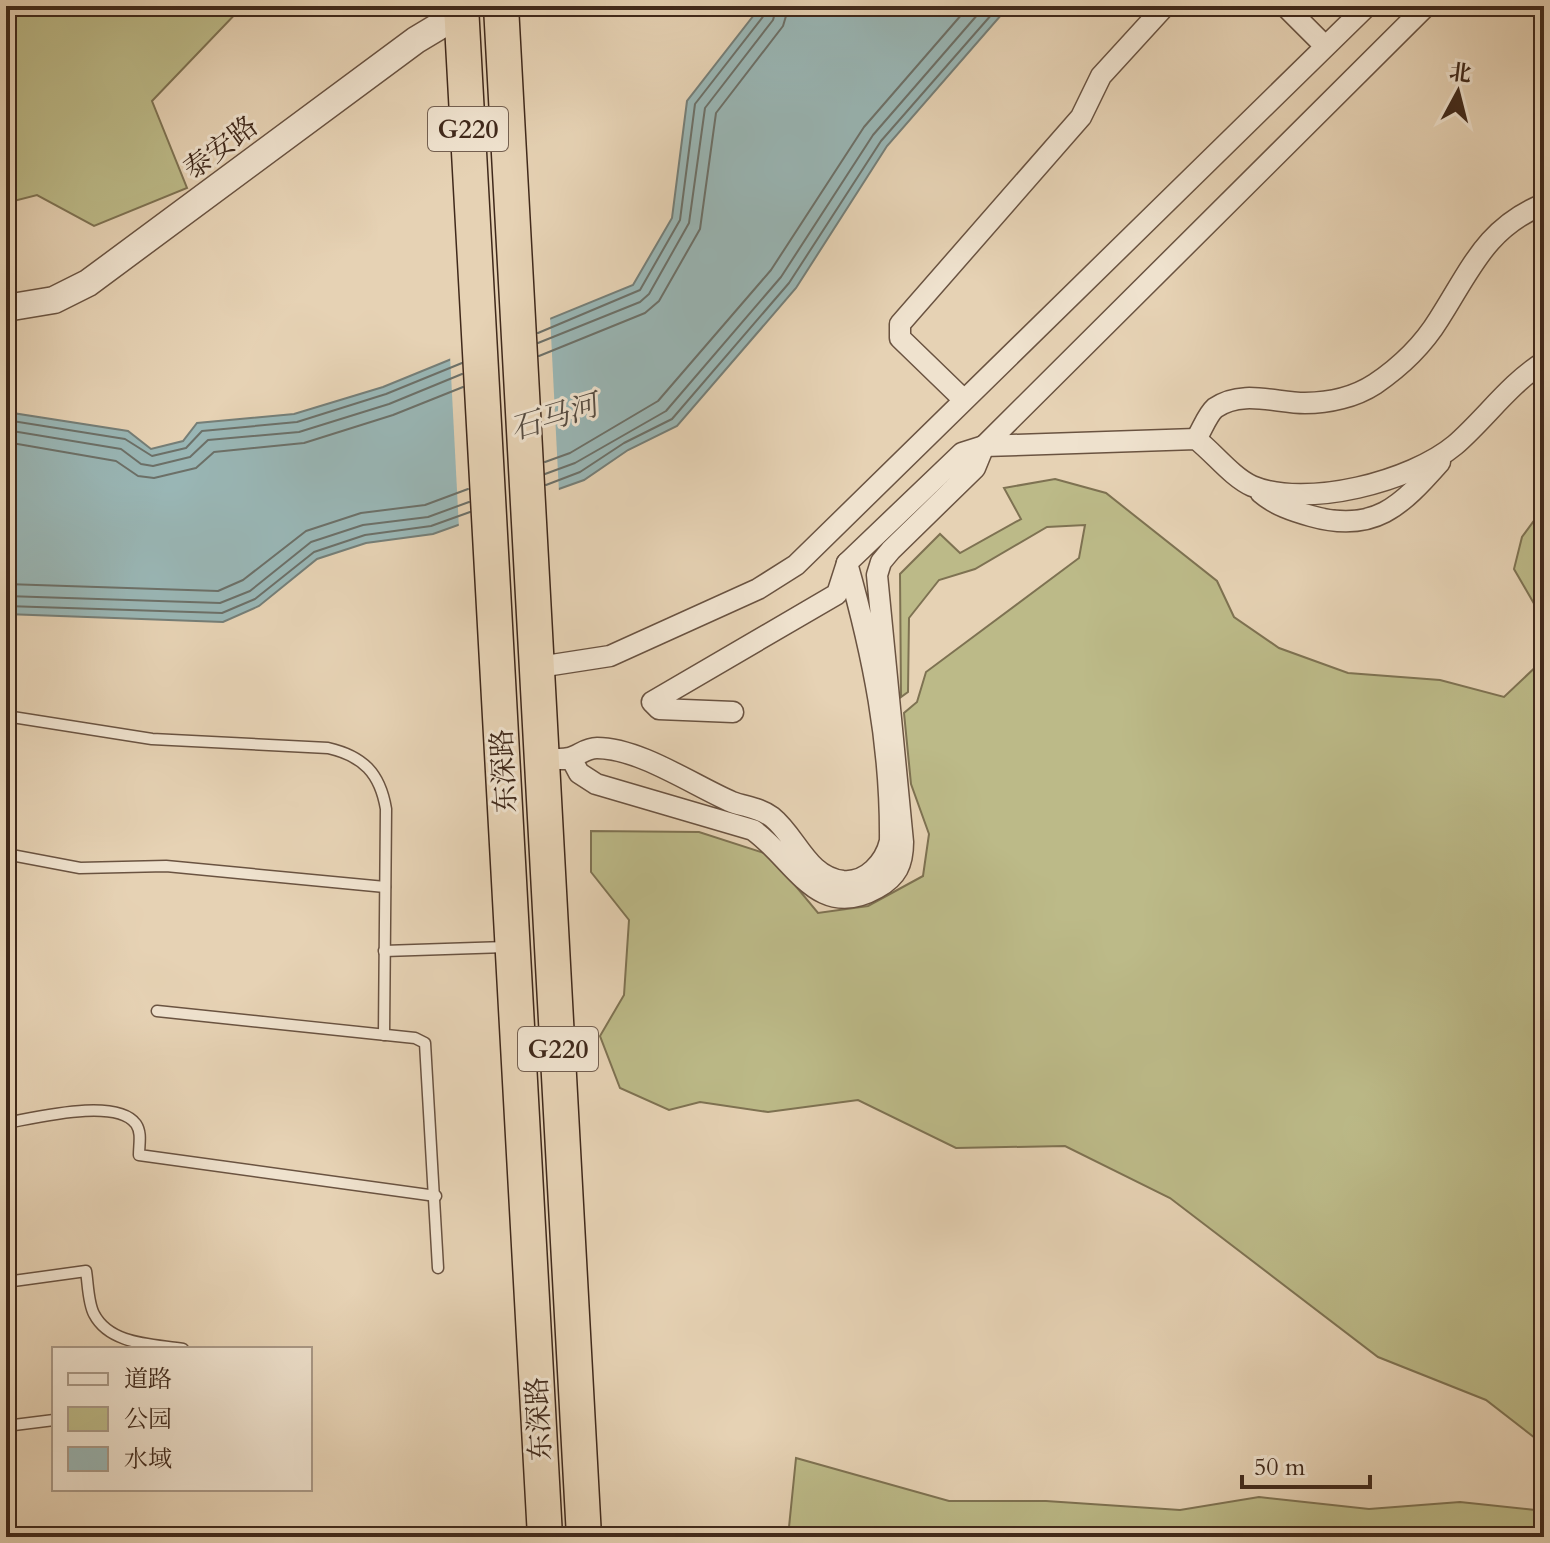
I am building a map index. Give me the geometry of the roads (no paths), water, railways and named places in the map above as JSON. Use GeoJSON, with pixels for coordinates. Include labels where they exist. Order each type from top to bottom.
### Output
{"type":"FeatureCollection","features":[{"type":"Feature","properties":{"kind":"highway","name":"东深路"},"geometry":{"type":"LineString","coordinates":[[501,6],[539,667],[558,758],[584,1537]]}},
{"type":"Feature","properties":{"kind":"highway","name":"东深路"},"geometry":{"type":"LineString","coordinates":[[461,10],[545,1537]]}},
{"type":"Feature","properties":{"kind":"street"},"geometry":{"type":"LineString","coordinates":[[963,399],[900,338],[900,324],[1081,117],[1101,76],[1165,6]]}},
{"type":"Feature","properties":{"kind":"street"},"geometry":{"type":"LineString","coordinates":[[1285,6],[1325,46]]}},
{"type":"Feature","properties":{"kind":"street"},"geometry":{"type":"LineString","coordinates":[[539,667],[610,656],[776,579],[796,565],[1367,6]]}},
{"type":"Feature","properties":{"kind":"street"},"geometry":{"type":"LineString","coordinates":[[558,758],[596,784],[753,830],[769,841],[812,888],[829,897],[850,899],[885,884],[899,869],[903,842],[877,575],[881,562],[975,468],[984,446],[1426,6]]}},
{"type":"Feature","properties":{"kind":"street","name":"泰安路"},"geometry":{"type":"LineString","coordinates":[[6,308],[54,300],[88,283],[461,10]]}},
{"type":"Feature","properties":{"kind":"street"},"geometry":{"type":"LineString","coordinates":[[1196,439],[1213,410],[1228,401],[1243,398],[1305,403],[1334,401],[1365,391],[1391,373],[1424,341],[1473,259],[1501,231],[1544,204]]}},
{"type":"Feature","properties":{"kind":"street"},"geometry":{"type":"LineString","coordinates":[[733,712],[659,709],[652,702],[837,594],[847,563],[962,453],[984,446],[1196,439],[1273,503],[1316,518],[1353,523],[1373,519],[1412,494],[1455,444],[1510,389],[1544,362]]}},
{"type":"Feature","properties":{"kind":"street"},"geometry":{"type":"LineString","coordinates":[[1251,485],[1284,493],[1314,493],[1367,485],[1430,463],[1455,444]]}},
{"type":"Feature","properties":{"kind":"street"},"geometry":{"type":"LineString","coordinates":[[558,758],[599,747],[647,761],[737,804],[762,811],[774,819],[825,876],[845,881],[877,868],[887,856],[890,841],[881,704],[872,652],[847,563]]}},
{"type":"Feature","properties":{"kind":"lane"},"geometry":{"type":"LineString","coordinates":[[6,716],[152,739],[328,748],[350,753],[365,762],[383,792],[384,1035]]}},
{"type":"Feature","properties":{"kind":"lane"},"geometry":{"type":"LineString","coordinates":[[6,854],[80,868],[166,866],[385,887]]}},
{"type":"Feature","properties":{"kind":"lane"},"geometry":{"type":"LineString","coordinates":[[384,951],[513,947]]}},
{"type":"Feature","properties":{"kind":"lane"},"geometry":{"type":"LineString","coordinates":[[157,1011],[421,1039],[427,1047],[438,1268]]}},
{"type":"Feature","properties":{"kind":"lane"},"geometry":{"type":"LineString","coordinates":[[6,1123],[103,1111],[125,1115],[135,1123],[140,1134],[139,1155],[436,1196]]}},
{"type":"Feature","properties":{"kind":"lane"},"geometry":{"type":"LineString","coordinates":[[6,1282],[86,1271],[93,1313],[109,1332],[128,1340],[171,1347]]}},
{"type":"Feature","properties":{"kind":"lane"},"geometry":{"type":"LineString","coordinates":[[6,1426],[52,1420]]}},
{"type":"Feature","properties":{"kind":"water","name":"石马河"},"geometry":{"type":"Polygon","coordinates":[[[761,6],[1009,6],[887,146],[796,288],[677,426],[628,450],[584,480],[433,534],[366,543],[317,559],[259,606],[223,622],[6,614],[6,412],[128,431],[151,449],[183,441],[197,423],[294,414],[383,387],[633,285],[672,218],[687,101],[761,6]]]}}]}
